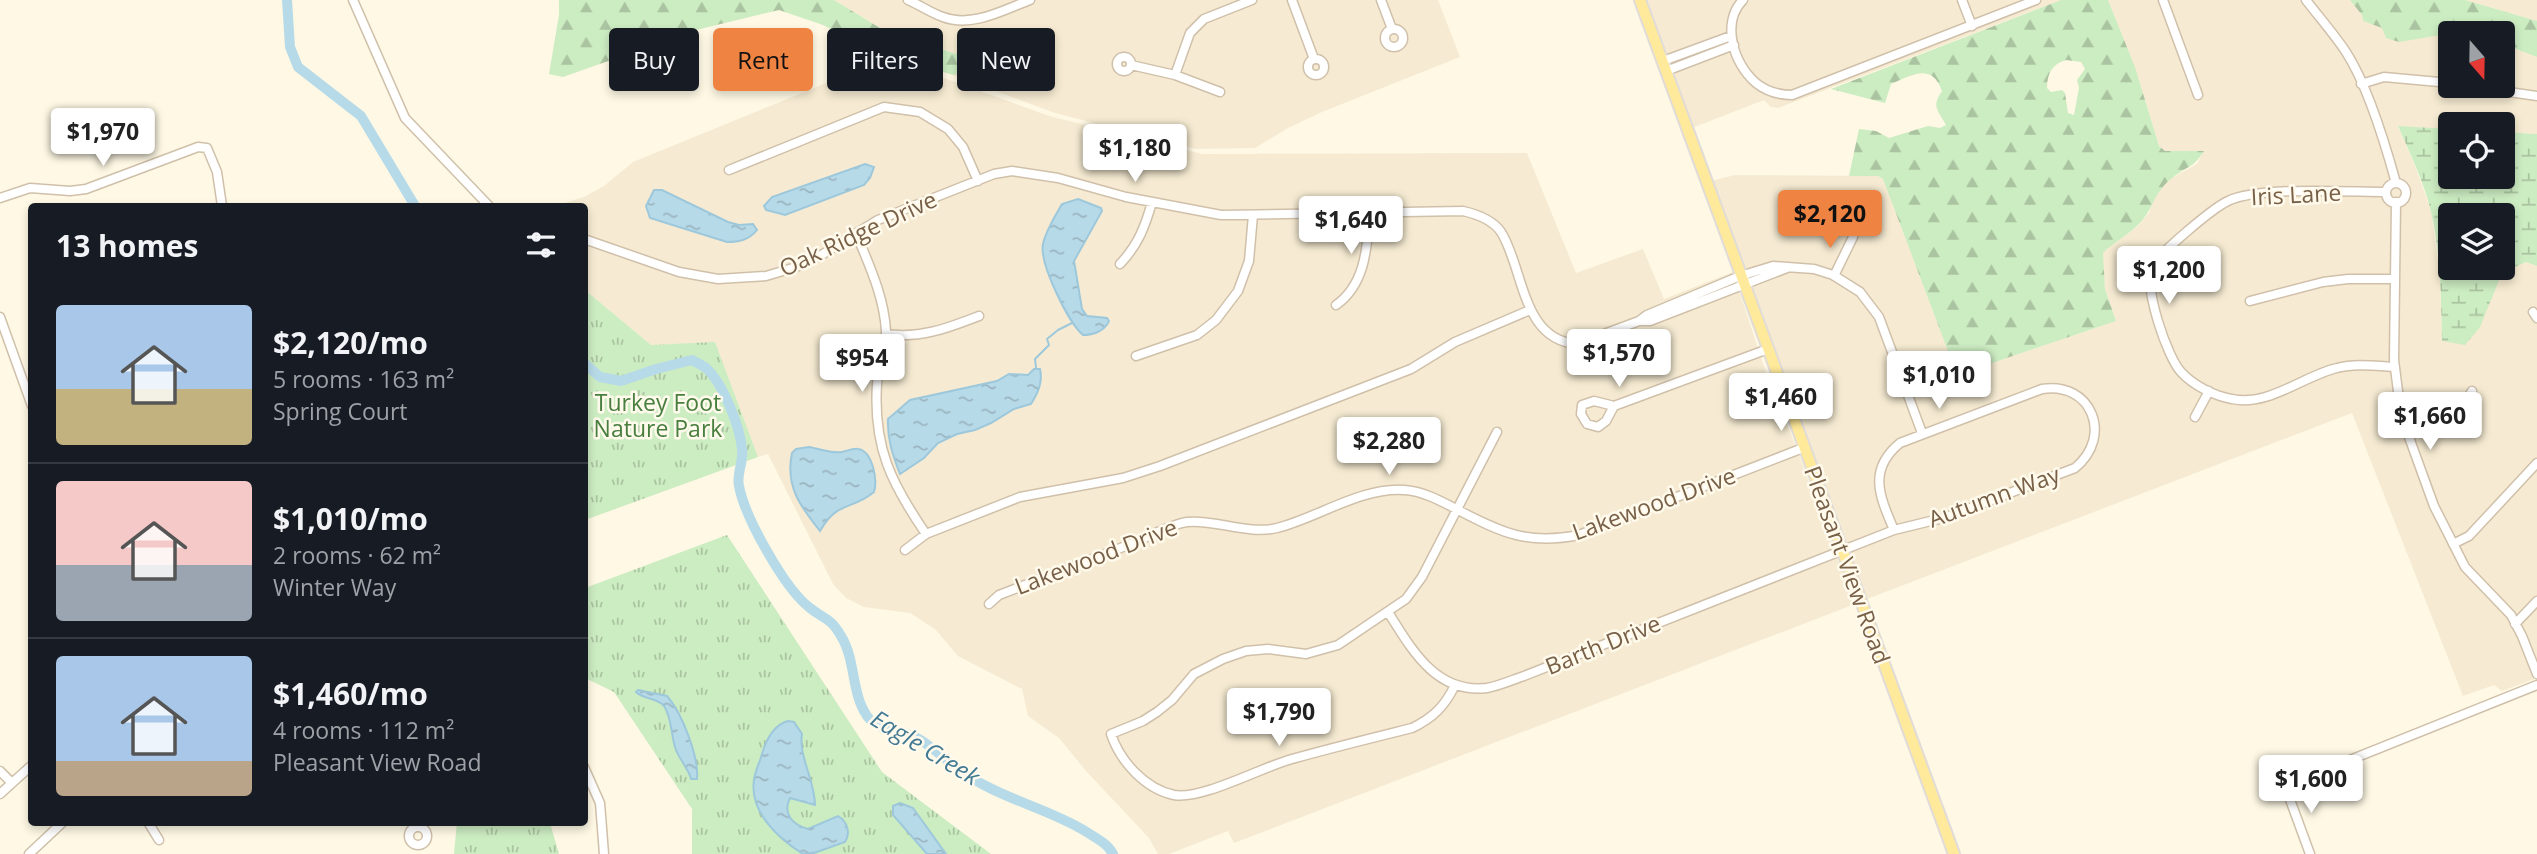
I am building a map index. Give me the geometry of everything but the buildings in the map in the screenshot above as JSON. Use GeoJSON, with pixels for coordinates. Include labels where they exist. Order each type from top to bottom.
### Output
{"type":"FeatureCollection","features":[{"type":"Feature","properties":{"kind":"main road","name":"Pleasant View Road"},"geometry":{"type":"LineString","coordinates":[[1640,0],[1954,854]]}},
{"type":"Feature","properties":{"kind":"street"},"geometry":{"type":"LineString","coordinates":[[353,0],[405,118],[486,203]]}},
{"type":"Feature","properties":{"kind":"street"},"geometry":{"type":"LineString","coordinates":[[913,1],[943,17],[962,21],[978,19],[1030,0]]}},
{"type":"Feature","properties":{"kind":"street"},"geometry":{"type":"LineString","coordinates":[[1175,75],[1190,33],[1204,19],[1252,0]]}},
{"type":"Feature","properties":{"kind":"street"},"geometry":{"type":"LineString","coordinates":[[1292,0],[1314,59]]}},
{"type":"Feature","properties":{"kind":"street"},"geometry":{"type":"LineString","coordinates":[[1381,0],[1392,29]]}},
{"type":"Feature","properties":{"kind":"street"},"geometry":{"type":"LineString","coordinates":[[1743,0],[1731,17],[1732,40],[1746,72],[1756,83],[1779,95],[1792,95],[2036,0]]}},
{"type":"Feature","properties":{"kind":"street"},"geometry":{"type":"LineString","coordinates":[[1962,0],[1972,26]]}},
{"type":"Feature","properties":{"kind":"street"},"geometry":{"type":"LineString","coordinates":[[2163,0],[2198,95]]}},
{"type":"Feature","properties":{"kind":"street"},"geometry":{"type":"LineString","coordinates":[[2306,0],[2347,53],[2361,84],[2388,153],[2396,183],[2404,188],[2402,200],[2396,202],[2389,199],[2386,192],[2389,186],[2396,183]]}},
{"type":"Feature","properties":{"kind":"street"},"geometry":{"type":"LineString","coordinates":[[1664,66],[1732,40]]}},
{"type":"Feature","properties":{"kind":"street"},"geometry":{"type":"LineString","coordinates":[[1131,65],[1175,75],[1220,92]]}},
{"type":"Feature","properties":{"kind":"street"},"geometry":{"type":"LineString","coordinates":[[2361,84],[2384,77],[2438,82]]}},
{"type":"Feature","properties":{"kind":"street"},"geometry":{"type":"LineString","coordinates":[[2515,93],[2537,96]]}},
{"type":"Feature","properties":{"kind":"street"},"geometry":{"type":"LineString","coordinates":[[729,170],[884,107],[920,112],[948,129],[963,147],[978,181]]}},
{"type":"Feature","properties":{"kind":"street"},"geometry":{"type":"LineString","coordinates":[[0,198],[37,187],[86,190],[198,148],[207,148],[217,172],[222,203]]}},
{"type":"Feature","properties":{"kind":"street","name":"Oak Ridge Drive"},"geometry":{"type":"LineString","coordinates":[[588,240],[679,272],[718,279],[766,276],[796,267],[823,254],[878,220],[993,174],[1012,172],[1076,182],[1152,202],[1221,215],[1463,211],[1478,215],[1500,229],[1530,310],[1541,327],[1571,344],[1639,321],[1647,315],[1773,266],[1814,269],[1834,276]]}},
{"type":"Feature","properties":{"kind":"street","name":"Iris Lane"},"geometry":{"type":"LineString","coordinates":[[2386,192],[2273,192],[2231,199],[2213,210],[2152,267],[2150,287],[2151,300],[2179,370],[2189,380],[2209,391],[2234,400],[2253,400],[2338,367],[2395,367]]}},
{"type":"Feature","properties":{"kind":"street"},"geometry":{"type":"LineString","coordinates":[[1120,264],[1138,242],[1152,202]]}},
{"type":"Feature","properties":{"kind":"street"},"geometry":{"type":"LineString","coordinates":[[2396,202],[2395,367],[2402,415],[2434,506],[2453,544],[2471,576],[2511,615],[2537,674]]}},
{"type":"Feature","properties":{"kind":"street"},"geometry":{"type":"LineString","coordinates":[[1336,305],[1356,284],[1363,266],[1370,213]]}},
{"type":"Feature","properties":{"kind":"street"},"geometry":{"type":"LineString","coordinates":[[1136,356],[1197,335],[1216,320],[1238,291],[1249,261],[1253,215]]}},
{"type":"Feature","properties":{"kind":"street"},"geometry":{"type":"LineString","coordinates":[[856,233],[881,297],[886,334],[877,381],[877,431],[890,477],[926,534]]}},
{"type":"Feature","properties":{"kind":"street"},"geometry":{"type":"LineString","coordinates":[[1853,237],[1834,276],[1860,292],[1879,317],[1922,433],[1893,449],[1882,467],[1879,478],[1881,499],[1894,530]]}},
{"type":"Feature","properties":{"kind":"street"},"geometry":{"type":"LineString","coordinates":[[2250,301],[2323,282],[2395,279]]}},
{"type":"Feature","properties":{"kind":"street"},"geometry":{"type":"LineString","coordinates":[[905,550],[926,534],[1020,497],[1123,478],[1160,466],[1411,369],[1455,342],[1530,310]]}},
{"type":"Feature","properties":{"kind":"street"},"geometry":{"type":"LineString","coordinates":[[886,334],[904,337],[925,335],[979,316]]}},
{"type":"Feature","properties":{"kind":"street"},"geometry":{"type":"LineString","coordinates":[[0,318],[28,395]]}},
{"type":"Feature","properties":{"kind":"street"},"geometry":{"type":"LineString","coordinates":[[1614,406],[1768,349]]}},
{"type":"Feature","properties":{"kind":"street","name":"Autumn Way"},"geometry":{"type":"LineString","coordinates":[[1843,550],[1894,530],[1947,517],[2075,468],[2090,452],[2096,432],[2090,410],[2084,403],[2068,390],[2056,387],[2042,389],[1922,433]]}},
{"type":"Feature","properties":{"kind":"street"},"geometry":{"type":"LineString","coordinates":[[2194,417],[2209,391]]}},
{"type":"Feature","properties":{"kind":"street"},"geometry":{"type":"LineString","coordinates":[[2408,434],[2452,418],[2461,410],[2472,391]]}},
{"type":"Feature","properties":{"kind":"street"},"geometry":{"type":"LineString","coordinates":[[1455,685],[1441,710],[1412,728],[1289,760],[1198,793],[1177,796],[1144,781],[1115,746],[1111,734],[1157,712],[1172,700],[1194,674],[1223,659],[1247,651],[1268,649],[1306,654],[1338,645],[1406,599],[1415,588],[1497,432]]}},
{"type":"Feature","properties":{"kind":"street","name":"Lakewood Drive"},"geometry":{"type":"LineString","coordinates":[[989,604],[999,595],[1187,522],[1258,530],[1276,528],[1331,507],[1400,489],[1423,494],[1504,533],[1523,538],[1563,538],[1579,535],[1803,447]]}},
{"type":"Feature","properties":{"kind":"street"},"geometry":{"type":"LineString","coordinates":[[2453,544],[2469,536],[2537,463]]}},
{"type":"Feature","properties":{"kind":"street","name":"Barth Drive"},"geometry":{"type":"LineString","coordinates":[[1388,611],[1420,661],[1430,671],[1455,685],[1487,688],[1524,676],[1843,550]]}},
{"type":"Feature","properties":{"kind":"street"},"geometry":{"type":"LineString","coordinates":[[2515,624],[2537,601]]}},
{"type":"Feature","properties":{"kind":"street"},"geometry":{"type":"LineString","coordinates":[[2310,854],[2285,786],[2537,685]]}},
{"type":"Feature","properties":{"kind":"street"},"geometry":{"type":"LineString","coordinates":[[0,794],[28,769]]}},
{"type":"Feature","properties":{"kind":"street"},"geometry":{"type":"LineString","coordinates":[[0,771],[12,783]]}},
{"type":"Feature","properties":{"kind":"street"},"geometry":{"type":"LineString","coordinates":[[588,776],[600,803],[604,854]]}},
{"type":"Feature","properties":{"kind":"street"},"geometry":{"type":"LineString","coordinates":[[29,854],[59,826]]}},
{"type":"Feature","properties":{"kind":"street"},"geometry":{"type":"LineString","coordinates":[[150,826],[159,840]]}},
{"type":"Feature","properties":{"kind":"street"},"geometry":{"type":"LineString","coordinates":[[411,854],[416,845]]}},
{"type":"Feature","properties":{"kind":"shaded area"},"geometry":{"type":"Polygon","coordinates":[[[834,0],[1438,0],[1460,57],[1322,112],[1255,148],[1196,149],[1055,113],[996,91],[1055,91],[1055,28],[957,28],[957,54],[943,50],[943,28],[880,28],[834,0]]]}},
{"type":"Feature","properties":{"kind":"shaded area"},"geometry":{"type":"Polygon","coordinates":[[[1645,0],[2061,0],[1778,108],[1771,107],[1764,100],[1692,128],[1645,0]]]}},
{"type":"Feature","properties":{"kind":"shaded area"},"geometry":{"type":"Polygon","coordinates":[[[2108,0],[2350,0],[2362,15],[2363,21],[2382,28],[2438,35],[2438,98],[2515,98],[2515,49],[2537,57],[2537,134],[2515,133],[2515,112],[2438,112],[2438,129],[2398,127],[2431,211],[2438,280],[2440,280],[2442,341],[2496,280],[2515,280],[2515,267],[2526,262],[2537,266],[2537,678],[2502,691],[2494,685],[2463,696],[2352,413],[1867,599],[1775,359],[1764,319],[1711,181],[1735,175],[1878,176],[1883,179],[1957,375],[2116,321],[2105,289],[2102,253],[2138,226],[2149,213],[2154,196],[2172,178],[2197,164],[2203,152],[2165,151],[2159,146],[2135,67],[2108,0]]]}},
{"type":"Feature","properties":{"kind":"shaded area"},"geometry":{"type":"Polygon","coordinates":[[[2465,0],[2537,0],[2537,21],[2468,1],[2465,0]]]}},
{"type":"Feature","properties":{"kind":"shaded area"},"geometry":{"type":"Polygon","coordinates":[[[943,78],[957,83],[957,91],[980,91],[1049,116],[1202,154],[1527,153],[1576,273],[1643,249],[1664,299],[1733,272],[1776,403],[1779,402],[1855,604],[1234,843],[1228,831],[1169,854],[1158,854],[1149,838],[1059,738],[1028,716],[1022,689],[958,656],[935,629],[910,613],[864,607],[846,598],[833,584],[768,454],[758,457],[715,343],[651,345],[588,292],[588,203],[565,203],[584,197],[604,186],[633,162],[807,91],[813,91],[813,89],[827,83],[827,91],[943,91],[943,78]]]}},
{"type":"Feature","properties":{"kind":"green space"},"geometry":{"type":"Polygon","coordinates":[[[559,0],[834,0],[880,28],[829,28],[779,10],[699,29],[609,28],[609,61],[563,77],[549,74],[559,0]]]}},
{"type":"Feature","properties":{"kind":"green space"},"geometry":{"type":"Polygon","coordinates":[[[2061,0],[2108,0],[2135,67],[2159,146],[2165,151],[2204,151],[2193,164],[2165,185],[2141,222],[2103,253],[2105,289],[2116,321],[1957,375],[1883,179],[1878,176],[1849,176],[1859,129],[1876,131],[1889,138],[1928,126],[1940,128],[1946,125],[1936,105],[1942,91],[1933,76],[1921,73],[1891,84],[1885,103],[1831,89],[2061,0]],[[2066,60],[2057,64],[2051,70],[2047,83],[2051,92],[2062,90],[2065,93],[2068,113],[2074,115],[2079,88],[2077,80],[2085,69],[2081,62],[2066,60]]]}},
{"type":"Feature","properties":{"kind":"green space"},"geometry":{"type":"Polygon","coordinates":[[[2350,0],[2465,0],[2537,21],[2537,57],[2515,49],[2515,21],[2438,21],[2438,36],[2399,42],[2386,38],[2382,28],[2363,21],[2362,15],[2350,0]]]}},
{"type":"Feature","properties":{"kind":"green space"},"geometry":{"type":"Polygon","coordinates":[[[943,50],[957,54],[957,73],[943,72],[943,50]]]}},
{"type":"Feature","properties":{"kind":"green space"},"geometry":{"type":"Polygon","coordinates":[[[2398,126],[2438,128],[2438,189],[2515,189],[2515,133],[2537,134],[2537,266],[2526,262],[2515,267],[2515,203],[2438,203],[2438,255],[2431,212],[2398,126]]]}},
{"type":"Feature","properties":{"kind":"green space"},"geometry":{"type":"Polygon","coordinates":[[[2440,280],[2499,280],[2480,327],[2465,345],[2442,341],[2440,280]]]}},
{"type":"Feature","properties":{"kind":"green space","name":"Turkey Foot Nature Park"},"geometry":{"type":"Polygon","coordinates":[[[588,292],[651,345],[715,342],[758,457],[588,519],[588,292]]]}},
{"type":"Feature","properties":{"kind":"green space"},"geometry":{"type":"Polygon","coordinates":[[[727,535],[882,772],[991,854],[692,854],[692,809],[614,692],[588,679],[588,587],[727,535]]]}},
{"type":"Feature","properties":{"kind":"green space"},"geometry":{"type":"Polygon","coordinates":[[[457,826],[551,826],[559,854],[454,854],[457,826]]]}},
{"type":"Feature","properties":{"kind":"water"},"geometry":{"type":"Polygon","coordinates":[[[865,164],[874,167],[864,185],[785,215],[766,210],[764,206],[772,197],[865,164]]]}},
{"type":"Feature","properties":{"kind":"water"},"geometry":{"type":"Polygon","coordinates":[[[654,190],[662,190],[728,222],[739,225],[753,224],[757,230],[744,240],[727,242],[650,218],[646,206],[654,190]]]}},
{"type":"Feature","properties":{"kind":"water"},"geometry":{"type":"Polygon","coordinates":[[[1078,199],[1101,208],[1102,211],[1074,261],[1082,309],[1087,316],[1107,318],[1109,321],[1102,330],[1087,335],[1083,335],[1077,328],[1063,306],[1050,278],[1043,253],[1046,234],[1062,204],[1078,199]]]}},
{"type":"Feature","properties":{"kind":"water"},"geometry":{"type":"Polygon","coordinates":[[[1034,369],[1040,369],[1041,378],[1038,392],[1031,404],[1014,409],[975,430],[957,434],[938,443],[924,458],[900,474],[893,454],[888,419],[910,400],[997,381],[1009,374],[1028,375],[1034,369]]]}},
{"type":"Feature","properties":{"kind":"water"},"geometry":{"type":"Polygon","coordinates":[[[809,447],[834,452],[856,449],[863,451],[871,461],[875,475],[874,492],[833,514],[820,531],[796,495],[791,476],[792,453],[796,449],[809,447]]]}},
{"type":"Feature","properties":{"kind":"water"},"geometry":{"type":"Polygon","coordinates":[[[638,690],[667,696],[673,704],[684,724],[692,748],[697,779],[691,779],[676,750],[669,716],[664,706],[658,701],[639,695],[636,692],[638,690]]]}},
{"type":"Feature","properties":{"kind":"water"},"geometry":{"type":"Polygon","coordinates":[[[788,721],[794,722],[802,734],[802,751],[815,805],[790,798],[787,809],[790,818],[808,829],[838,816],[847,828],[845,842],[814,853],[803,854],[785,841],[761,814],[756,803],[755,773],[766,744],[771,734],[788,721]]]}},
{"type":"Feature","properties":{"kind":"water"},"geometry":{"type":"Polygon","coordinates":[[[900,803],[913,808],[946,854],[927,854],[893,815],[893,806],[900,803]]]}},
{"type":"Feature","properties":{"kind":"waterway","name":"Eagle Creek"},"geometry":{"type":"LineString","coordinates":[[287,0],[290,47],[298,67],[361,116],[413,203]]}},
{"type":"Feature","properties":{"kind":"waterway"},"geometry":{"type":"LineString","coordinates":[[1036,368],[1035,359],[1049,345],[1047,339],[1072,323]]}},
{"type":"Feature","properties":{"kind":"waterway","name":"Eagle Creek"},"geometry":{"type":"LineString","coordinates":[[588,366],[600,377],[621,381],[692,360],[706,368],[719,384],[738,429],[742,454],[738,482],[749,516],[767,552],[789,585],[800,599],[830,622],[841,636],[849,655],[858,697],[872,722],[919,739],[963,773],[1085,831],[1113,854]]}}]}
